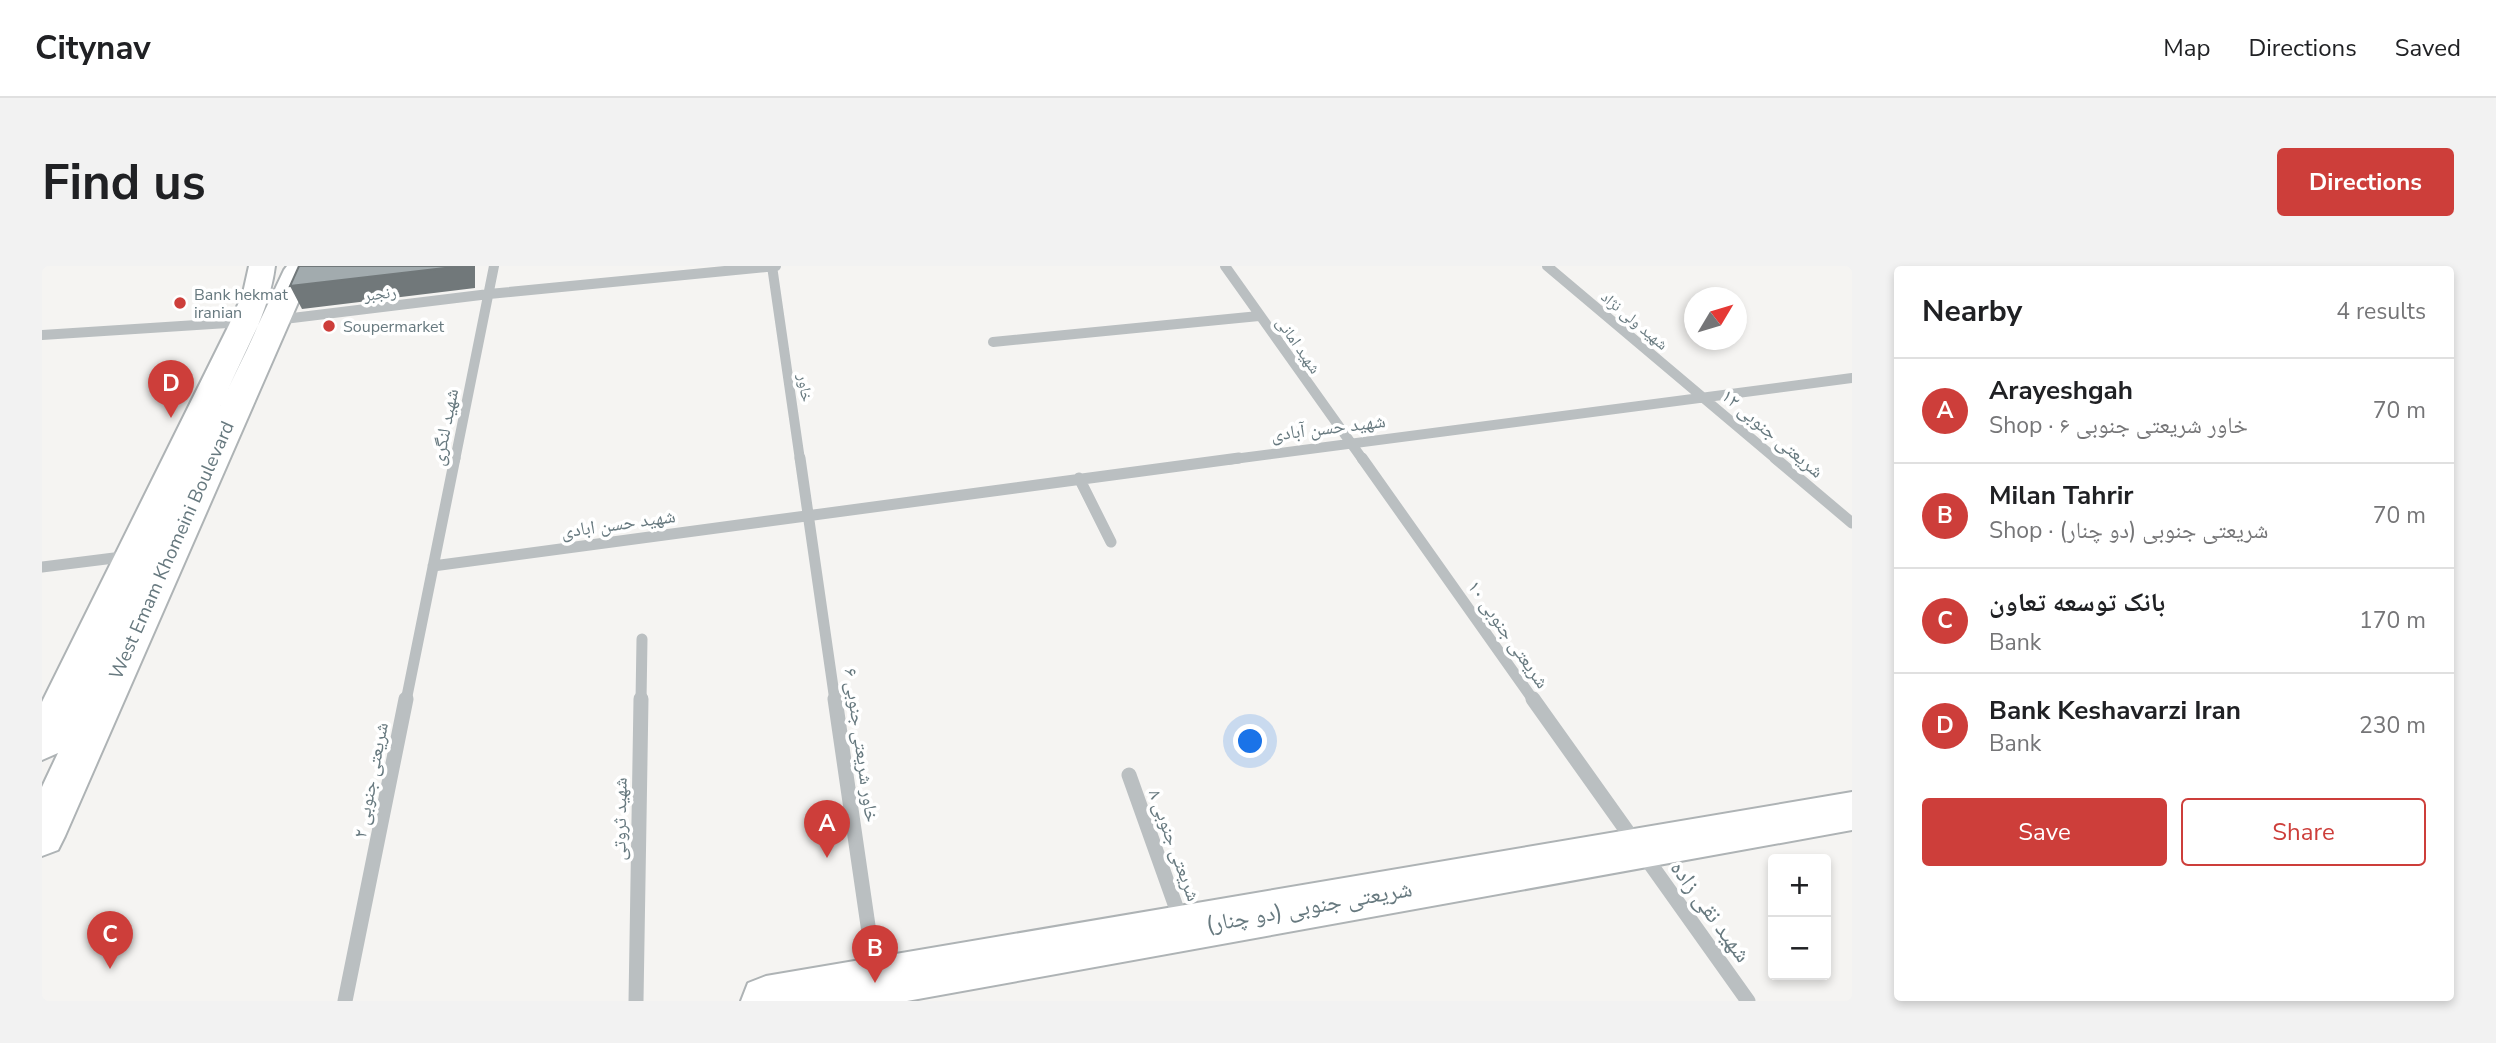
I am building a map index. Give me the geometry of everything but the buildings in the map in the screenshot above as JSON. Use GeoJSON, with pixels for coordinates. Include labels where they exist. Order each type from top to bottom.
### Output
{"type":"FeatureCollection","features":[{"type":"Feature","properties":{"kind":"main road","name":"West Emam Khomeini Boulevard"},"geometry":{"type":"LineString","coordinates":[[42,836],[259,321],[262,266]]}},
{"type":"Feature","properties":{"kind":"main road","name":"West Emam Khomeini Boulevard"},"geometry":{"type":"LineString","coordinates":[[42,743],[259,321],[301,266]]}},
{"type":"Feature","properties":{"kind":"main road","name":"شریعتی جنوبی (دو چنار)"},"geometry":{"type":"LineString","coordinates":[[766,1001],[878,991],[1184,928],[1852,811]]}},
{"type":"Feature","properties":{"kind":"street","name":"شهید لنگری"},"geometry":{"type":"LineString","coordinates":[[433,566],[494,266]]}},
{"type":"Feature","properties":{"kind":"street","name":"رنجبر"},"geometry":{"type":"LineString","coordinates":[[42,335],[259,321],[489,294],[774,266]]}},
{"type":"Feature","properties":{"kind":"street","name":"خاور"},"geometry":{"type":"LineString","coordinates":[[774,266],[808,514]]}},
{"type":"Feature","properties":{"kind":"street","name":"شهید امانی"},"geometry":{"type":"LineString","coordinates":[[1225,266],[1349,442]]}},
{"type":"Feature","properties":{"kind":"street","name":"شهید ولی نژاد"},"geometry":{"type":"LineString","coordinates":[[1547,266],[1703,397]]}},
{"type":"Feature","properties":{"kind":"street"},"geometry":{"type":"LineString","coordinates":[[993,342],[1259,316]]}},
{"type":"Feature","properties":{"kind":"street","name":"شهید حسن آبادی"},"geometry":{"type":"LineString","coordinates":[[808,514],[1852,378]]}},
{"type":"Feature","properties":{"kind":"street","name":"شریعتی جنوبی ۱۲"},"geometry":{"type":"LineString","coordinates":[[1703,397],[1852,523]]}},
{"type":"Feature","properties":{"kind":"street","name":"شریعتی جنوبی ۱۰"},"geometry":{"type":"LineString","coordinates":[[1349,442],[1638,848]]}},
{"type":"Feature","properties":{"kind":"street"},"geometry":{"type":"LineString","coordinates":[[1079,478],[1111,542]]}},
{"type":"Feature","properties":{"kind":"street","name":"شهید حسن ابادی"},"geometry":{"type":"LineString","coordinates":[[433,566],[808,514]]}},
{"type":"Feature","properties":{"kind":"street","name":"خاور شریعتی جنوبی ۶"},"geometry":{"type":"LineString","coordinates":[[808,514],[878,991]]}},
{"type":"Feature","properties":{"kind":"street"},"geometry":{"type":"LineString","coordinates":[[42,567],[137,555]]}},
{"type":"Feature","properties":{"kind":"street","name":"شریعتی جنوبی ۲"},"geometry":{"type":"LineString","coordinates":[[345,1001],[433,566]]}},
{"type":"Feature","properties":{"kind":"street","name":"شهید ثروتی"},"geometry":{"type":"LineString","coordinates":[[636,1001],[642,639]]}},
{"type":"Feature","properties":{"kind":"street","name":"شریعتی جنوبی ۸"},"geometry":{"type":"LineString","coordinates":[[1129,775],[1184,928]]}},
{"type":"Feature","properties":{"kind":"street","name":"شهید نقی زاده"},"geometry":{"type":"LineString","coordinates":[[1638,848],[1748,1001]]}},
{"type":"Feature","properties":{"kind":"place","name":"Bank hekmat iranian"},"geometry":{"type":"Point","coordinates":[180,303]}},
{"type":"Feature","properties":{"kind":"place","name":"Soupermarket"},"geometry":{"type":"Point","coordinates":[329,326]}},
{"type":"Feature","properties":{"kind":"place","name":"Bank Keshavarzi Iran"},"geometry":{"type":"Point","coordinates":[171,418]}},
{"type":"Feature","properties":{"kind":"place","name":"Arayeshgah"},"geometry":{"type":"Point","coordinates":[827,858]}},
{"type":"Feature","properties":{"kind":"place","name":"بانک توسعه تعاون"},"geometry":{"type":"Point","coordinates":[110,969]}},
{"type":"Feature","properties":{"kind":"place","name":"Milan Tahrir"},"geometry":{"type":"Point","coordinates":[875,983]}}]}
